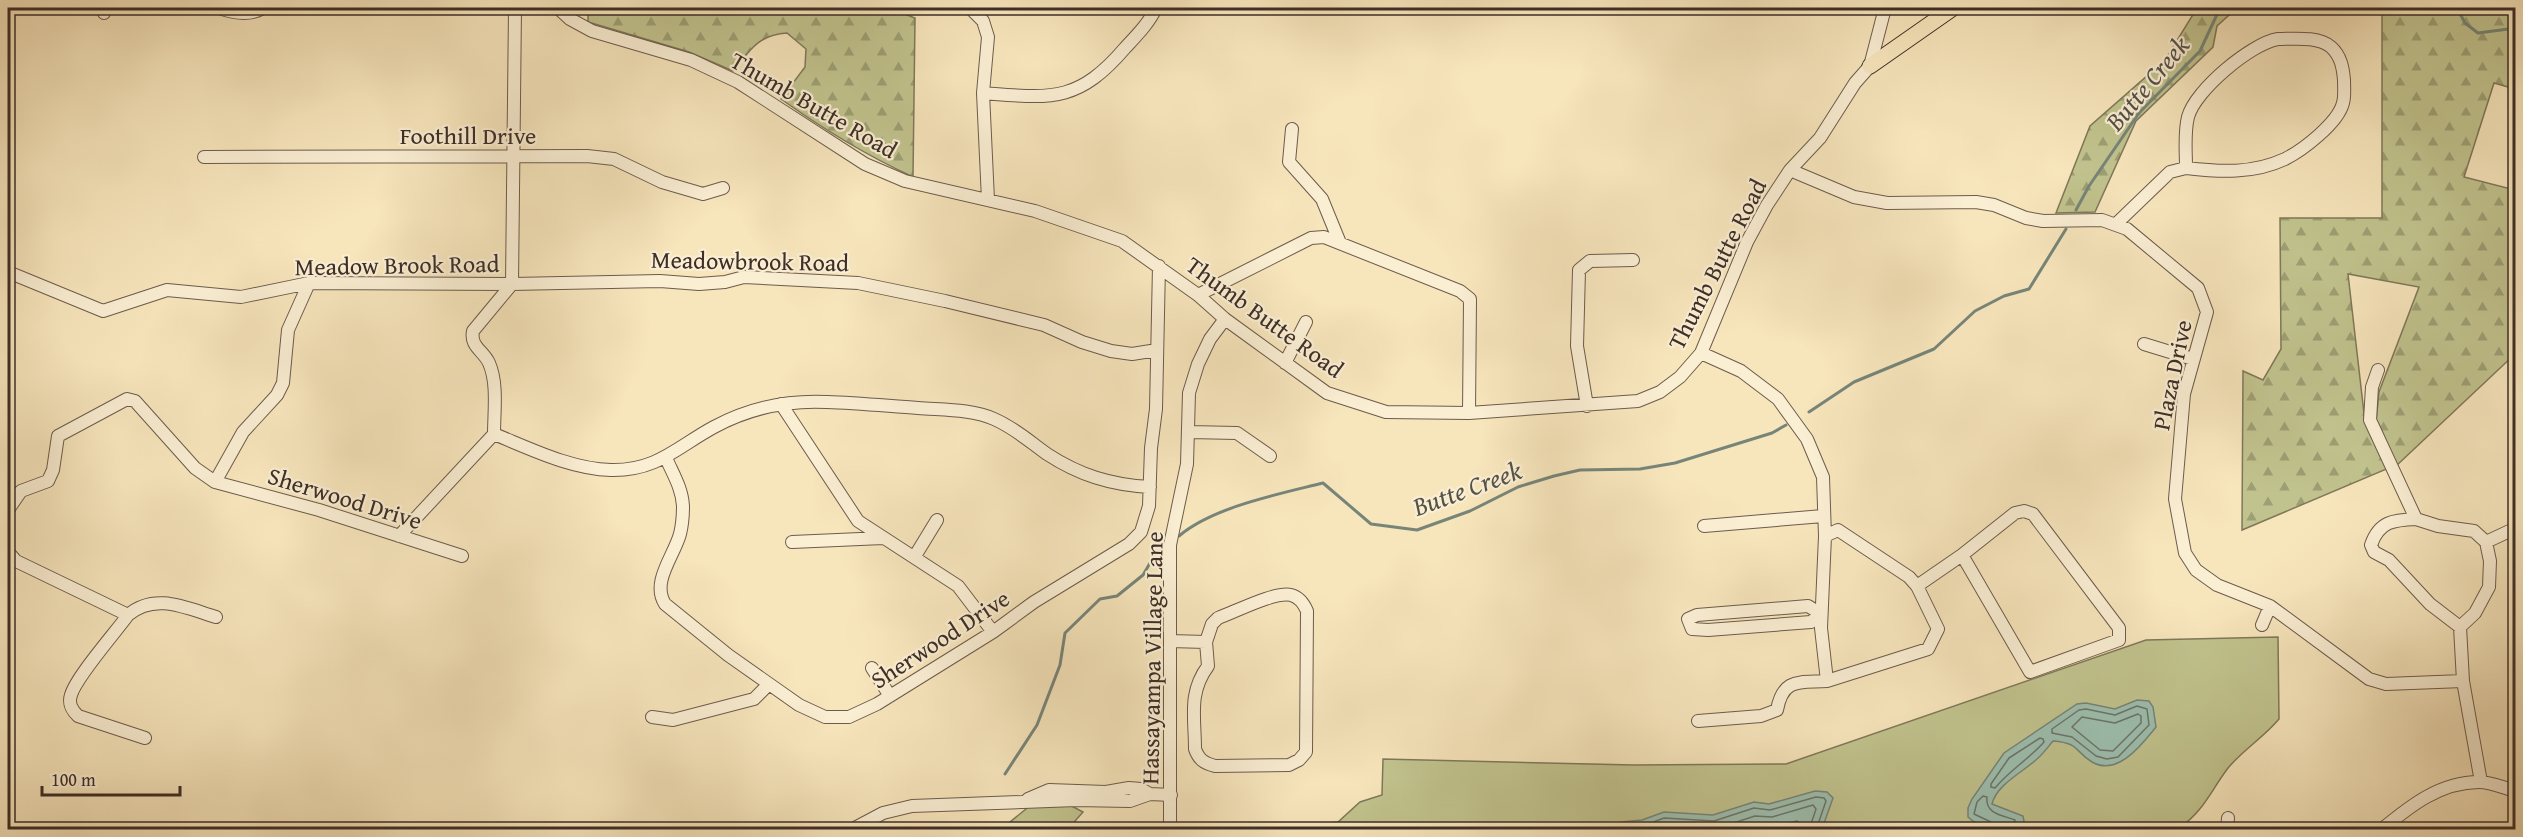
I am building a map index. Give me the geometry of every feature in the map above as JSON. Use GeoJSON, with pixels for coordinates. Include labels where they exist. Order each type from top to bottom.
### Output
{"type":"FeatureCollection","features":[{"type":"Feature","properties":{"kind":"main road"},"geometry":{"type":"LineString","coordinates":[[1870,66],[1953,8]]}},
{"type":"Feature","properties":{"kind":"street"},"geometry":{"type":"LineString","coordinates":[[219,8],[234,13],[258,11],[263,8]]}},
{"type":"Feature","properties":{"kind":"street"},"geometry":{"type":"LineString","coordinates":[[399,536],[494,434],[493,380],[489,362],[473,344],[471,337],[472,331],[512,284],[515,8]]}},
{"type":"Feature","properties":{"kind":"street","name":"Thumb Butte Road"},"geometry":{"type":"LineString","coordinates":[[558,8],[570,19],[592,31],[691,60],[738,82],[865,164],[904,181],[1070,221],[1122,241],[1159,266],[1198,295],[1225,319],[1327,393],[1386,412],[1469,413],[1638,401],[1660,392],[1680,377],[1701,353],[1747,242],[1767,205],[1790,170],[1820,138],[1855,83],[1870,66],[1885,8]]}},
{"type":"Feature","properties":{"kind":"street"},"geometry":{"type":"LineString","coordinates":[[970,8],[984,21],[988,37],[983,93],[988,200]]}},
{"type":"Feature","properties":{"kind":"street"},"geometry":{"type":"LineString","coordinates":[[983,93],[1045,98],[1075,91],[1113,62],[1152,18],[1156,8]]}},
{"type":"Feature","properties":{"kind":"street"},"geometry":{"type":"LineString","coordinates":[[2116,224],[2170,172],[2186,168],[2240,171],[2267,165],[2300,150],[2337,116],[2341,108],[2344,98],[2343,69],[2339,57],[2325,44],[2306,39],[2278,39],[2257,45],[2201,94],[2193,105],[2188,118],[2186,168]]}},
{"type":"Feature","properties":{"kind":"street"},"geometry":{"type":"LineString","coordinates":[[1292,129],[1289,162],[1322,199],[1340,243]]}},
{"type":"Feature","properties":{"kind":"street","name":"Foothill Drive"},"geometry":{"type":"LineString","coordinates":[[204,157],[587,156],[614,159],[662,182],[703,194],[723,188]]}},
{"type":"Feature","properties":{"kind":"street","name":"Plaza Drive"},"geometry":{"type":"LineString","coordinates":[[1790,170],[1854,197],[1887,203],[1976,202],[1994,205],[2026,218],[2043,221],[2102,220],[2127,229],[2198,288],[2207,312],[2183,404],[2175,499],[2185,553],[2196,570],[2217,585],[2270,606],[2369,679],[2386,684],[2463,681]]}},
{"type":"Feature","properties":{"kind":"street"},"geometry":{"type":"LineString","coordinates":[[1198,295],[1311,238],[1324,237],[1460,291],[1470,299],[1469,413]]}},
{"type":"Feature","properties":{"kind":"street"},"geometry":{"type":"LineString","coordinates":[[1587,406],[1577,346],[1579,270],[1590,261],[1633,260]]}},
{"type":"Feature","properties":{"kind":"street","name":"Sherwood Drive"},"geometry":{"type":"LineString","coordinates":[[666,458],[680,487],[682,506],[680,533],[661,582],[661,598],[665,604],[728,655],[799,705],[825,717],[849,717],[890,696],[993,632],[1034,602],[1129,544],[1141,532],[1148,518],[1150,448],[1156,409],[1159,266]]}},
{"type":"Feature","properties":{"kind":"street","name":"Meadow Brook Road"},"geometry":{"type":"LineString","coordinates":[[8,272],[103,311],[167,290],[241,297],[309,283],[512,284]]}},
{"type":"Feature","properties":{"kind":"street","name":"Meadowbrook Road"},"geometry":{"type":"LineString","coordinates":[[512,284],[660,280],[699,284],[725,282],[744,277],[858,283],[945,300],[1044,325],[1082,342],[1111,351],[1132,354],[1157,350]]}},
{"type":"Feature","properties":{"kind":"street"},"geometry":{"type":"LineString","coordinates":[[8,510],[21,491],[48,481],[53,470],[58,436],[127,399],[135,401],[195,468],[215,482],[243,432],[277,395],[283,383],[288,330],[309,283]]}},
{"type":"Feature","properties":{"kind":"street","name":"Hassayampa Village Lane"},"geometry":{"type":"LineString","coordinates":[[1170,830],[1170,545],[1187,464],[1189,393],[1198,364],[1210,339],[1225,319]]}},
{"type":"Feature","properties":{"kind":"street"},"geometry":{"type":"LineString","coordinates":[[1285,363],[1306,322]]}},
{"type":"Feature","properties":{"kind":"street"},"geometry":{"type":"LineString","coordinates":[[2144,344],[2193,359]]}},
{"type":"Feature","properties":{"kind":"street"},"geometry":{"type":"LineString","coordinates":[[1701,353],[1740,371],[1778,399],[1807,439],[1823,477],[1824,536],[1821,614],[1827,681]]}},
{"type":"Feature","properties":{"kind":"street"},"geometry":{"type":"LineString","coordinates":[[2378,370],[2372,387],[2370,420],[2416,519]]}},
{"type":"Feature","properties":{"kind":"street"},"geometry":{"type":"LineString","coordinates":[[494,434],[552,457],[589,468],[611,470],[636,468],[666,458],[713,427],[766,406],[828,402],[959,411],[992,418],[1028,438],[1046,453],[1077,471],[1102,481],[1150,487]]}},
{"type":"Feature","properties":{"kind":"street"},"geometry":{"type":"LineString","coordinates":[[780,404],[858,521],[958,586],[993,632]]}},
{"type":"Feature","properties":{"kind":"street"},"geometry":{"type":"LineString","coordinates":[[1189,432],[1237,433],[1270,456]]}},
{"type":"Feature","properties":{"kind":"street","name":"Sherwood Drive"},"geometry":{"type":"LineString","coordinates":[[215,482],[319,510],[462,556]]}},
{"type":"Feature","properties":{"kind":"street"},"geometry":{"type":"LineString","coordinates":[[1917,586],[1962,555],[2015,513],[2024,511],[2033,514],[2118,628],[2119,640],[2030,672],[1962,555]]}},
{"type":"Feature","properties":{"kind":"street"},"geometry":{"type":"LineString","coordinates":[[1704,526],[1823,516]]}},
{"type":"Feature","properties":{"kind":"street"},"geometry":{"type":"LineString","coordinates":[[2460,627],[2475,613],[2489,586],[2490,561],[2486,542],[2474,531],[2438,526],[2416,519],[2393,520],[2375,533],[2371,545],[2374,552],[2389,560],[2430,604],[2460,627],[2463,681],[2481,782]]}},
{"type":"Feature","properties":{"kind":"street"},"geometry":{"type":"LineString","coordinates":[[915,556],[937,520]]}},
{"type":"Feature","properties":{"kind":"street"},"geometry":{"type":"LineString","coordinates":[[2486,542],[2516,528]]}},
{"type":"Feature","properties":{"kind":"street"},"geometry":{"type":"LineString","coordinates":[[1698,721],[1761,716],[1777,710],[1780,694],[1791,683],[1827,681],[1928,649],[1938,629],[1917,586],[1909,577],[1838,530],[1824,536]]}},
{"type":"Feature","properties":{"kind":"street"},"geometry":{"type":"LineString","coordinates":[[792,542],[883,538]]}},
{"type":"Feature","properties":{"kind":"street"},"geometry":{"type":"LineString","coordinates":[[8,552],[16,561],[128,615]]}},
{"type":"Feature","properties":{"kind":"street"},"geometry":{"type":"LineString","coordinates":[[1281,595],[1292,595],[1302,602],[1307,611],[1306,752],[1299,760],[1289,765],[1215,766],[1206,764],[1198,758],[1195,749],[1194,691],[1198,680],[1208,666],[1206,642],[1212,624],[1218,618],[1281,595]]}},
{"type":"Feature","properties":{"kind":"street"},"geometry":{"type":"LineString","coordinates":[[145,738],[78,716],[71,709],[70,697],[77,683],[128,615],[136,608],[157,602],[171,603],[216,617]]}},
{"type":"Feature","properties":{"kind":"street"},"geometry":{"type":"LineString","coordinates":[[1808,606],[1821,614],[1811,622],[1708,630],[1692,629],[1688,619],[1696,615],[1808,606]]}},
{"type":"Feature","properties":{"kind":"street"},"geometry":{"type":"LineString","coordinates":[[2262,625],[2270,606]]}},
{"type":"Feature","properties":{"kind":"street"},"geometry":{"type":"LineString","coordinates":[[1170,641],[1206,642]]}},
{"type":"Feature","properties":{"kind":"street"},"geometry":{"type":"LineString","coordinates":[[872,668],[890,696]]}},
{"type":"Feature","properties":{"kind":"street"},"geometry":{"type":"LineString","coordinates":[[652,717],[673,720],[754,699],[770,684]]}},
{"type":"Feature","properties":{"kind":"street"},"geometry":{"type":"LineString","coordinates":[[2381,830],[2419,800],[2447,787],[2481,782],[2516,791]]}},
{"type":"Feature","properties":{"kind":"street"},"geometry":{"type":"LineString","coordinates":[[851,830],[883,813],[912,806],[1022,802],[1048,790],[1090,796],[1129,788],[1141,789],[1150,794],[1171,795]]}},
{"type":"Feature","properties":{"kind":"green space"},"geometry":{"type":"Polygon","coordinates":[[[588,8],[889,8],[915,18],[913,177],[845,141],[781,99],[805,67],[806,49],[787,33],[762,40],[750,50],[733,71],[689,52],[588,22],[588,8]]]}},
{"type":"Feature","properties":{"kind":"green space"},"geometry":{"type":"Polygon","coordinates":[[[2197,8],[2237,8],[2217,26],[2213,47],[2136,121],[2095,212],[2056,213],[2090,126],[2165,60],[2197,8]]]}},
{"type":"Feature","properties":{"kind":"green space"},"geometry":{"type":"Polygon","coordinates":[[[2451,8],[2515,8],[2515,89],[2494,83],[2464,177],[2515,190],[2515,354],[2396,466],[2376,422],[2379,392],[2419,287],[2348,274],[2365,422],[2389,468],[2242,530],[2243,371],[2263,380],[2281,349],[2280,218],[2382,218],[2382,13],[2452,13],[2451,8]]]}},
{"type":"Feature","properties":{"kind":"green space"},"geometry":{"type":"Polygon","coordinates":[[[2278,637],[2279,719],[2234,761],[2200,808],[2178,829],[1291,830],[1296,826],[1338,822],[1360,802],[1382,795],[1383,759],[1633,765],[1786,764],[2146,640],[2278,637]]]}},
{"type":"Feature","properties":{"kind":"green space"},"geometry":{"type":"Polygon","coordinates":[[[1064,802],[1083,812],[1068,829],[1000,830],[1031,805],[1064,802]]]}},
{"type":"Feature","properties":{"kind":"water"},"geometry":{"type":"Polygon","coordinates":[[[2137,700],[2149,701],[2153,707],[2156,727],[2136,750],[2120,762],[2102,766],[2086,758],[2072,746],[2053,741],[2039,757],[1999,790],[1992,804],[2023,816],[2024,821],[2019,828],[1992,828],[1968,817],[1968,808],[1972,799],[2004,753],[2077,704],[2086,703],[2115,709],[2137,700]]]}},
{"type":"Feature","properties":{"kind":"water"},"geometry":{"type":"Polygon","coordinates":[[[1815,791],[1827,792],[1833,798],[1822,829],[1608,829],[1609,826],[1621,822],[1642,820],[1664,812],[1713,815],[1754,802],[1769,804],[1815,791]]]}},
{"type":"Feature","properties":{"kind":"waterway","name":"Butte Creek"},"geometry":{"type":"LineString","coordinates":[[2076,210],[2089,186],[2139,113],[2200,51],[2220,8]]}},
{"type":"Feature","properties":{"kind":"waterway","name":"Butte Creek"},"geometry":{"type":"LineString","coordinates":[[2457,8],[2465,23],[2478,33],[2516,28]]}},
{"type":"Feature","properties":{"kind":"waterway","name":"Butte Creek"},"geometry":{"type":"LineString","coordinates":[[1809,412],[1854,382],[1934,349],[1975,311],[2004,296],[2029,289],[2066,229]]}},
{"type":"Feature","properties":{"kind":"waterway","name":"Butte Creek"},"geometry":{"type":"LineString","coordinates":[[1179,536],[1193,526],[1228,509],[1323,483],[1371,524],[1417,530],[1470,511],[1518,487],[1554,476],[1580,470],[1640,469],[1675,463],[1772,433],[1786,425]]}},
{"type":"Feature","properties":{"kind":"waterway","name":"Butte Creek"},"geometry":{"type":"LineString","coordinates":[[1005,774],[1037,725],[1060,665],[1065,633],[1100,599],[1117,596],[1143,575],[1153,558],[1162,551]]}}]}
